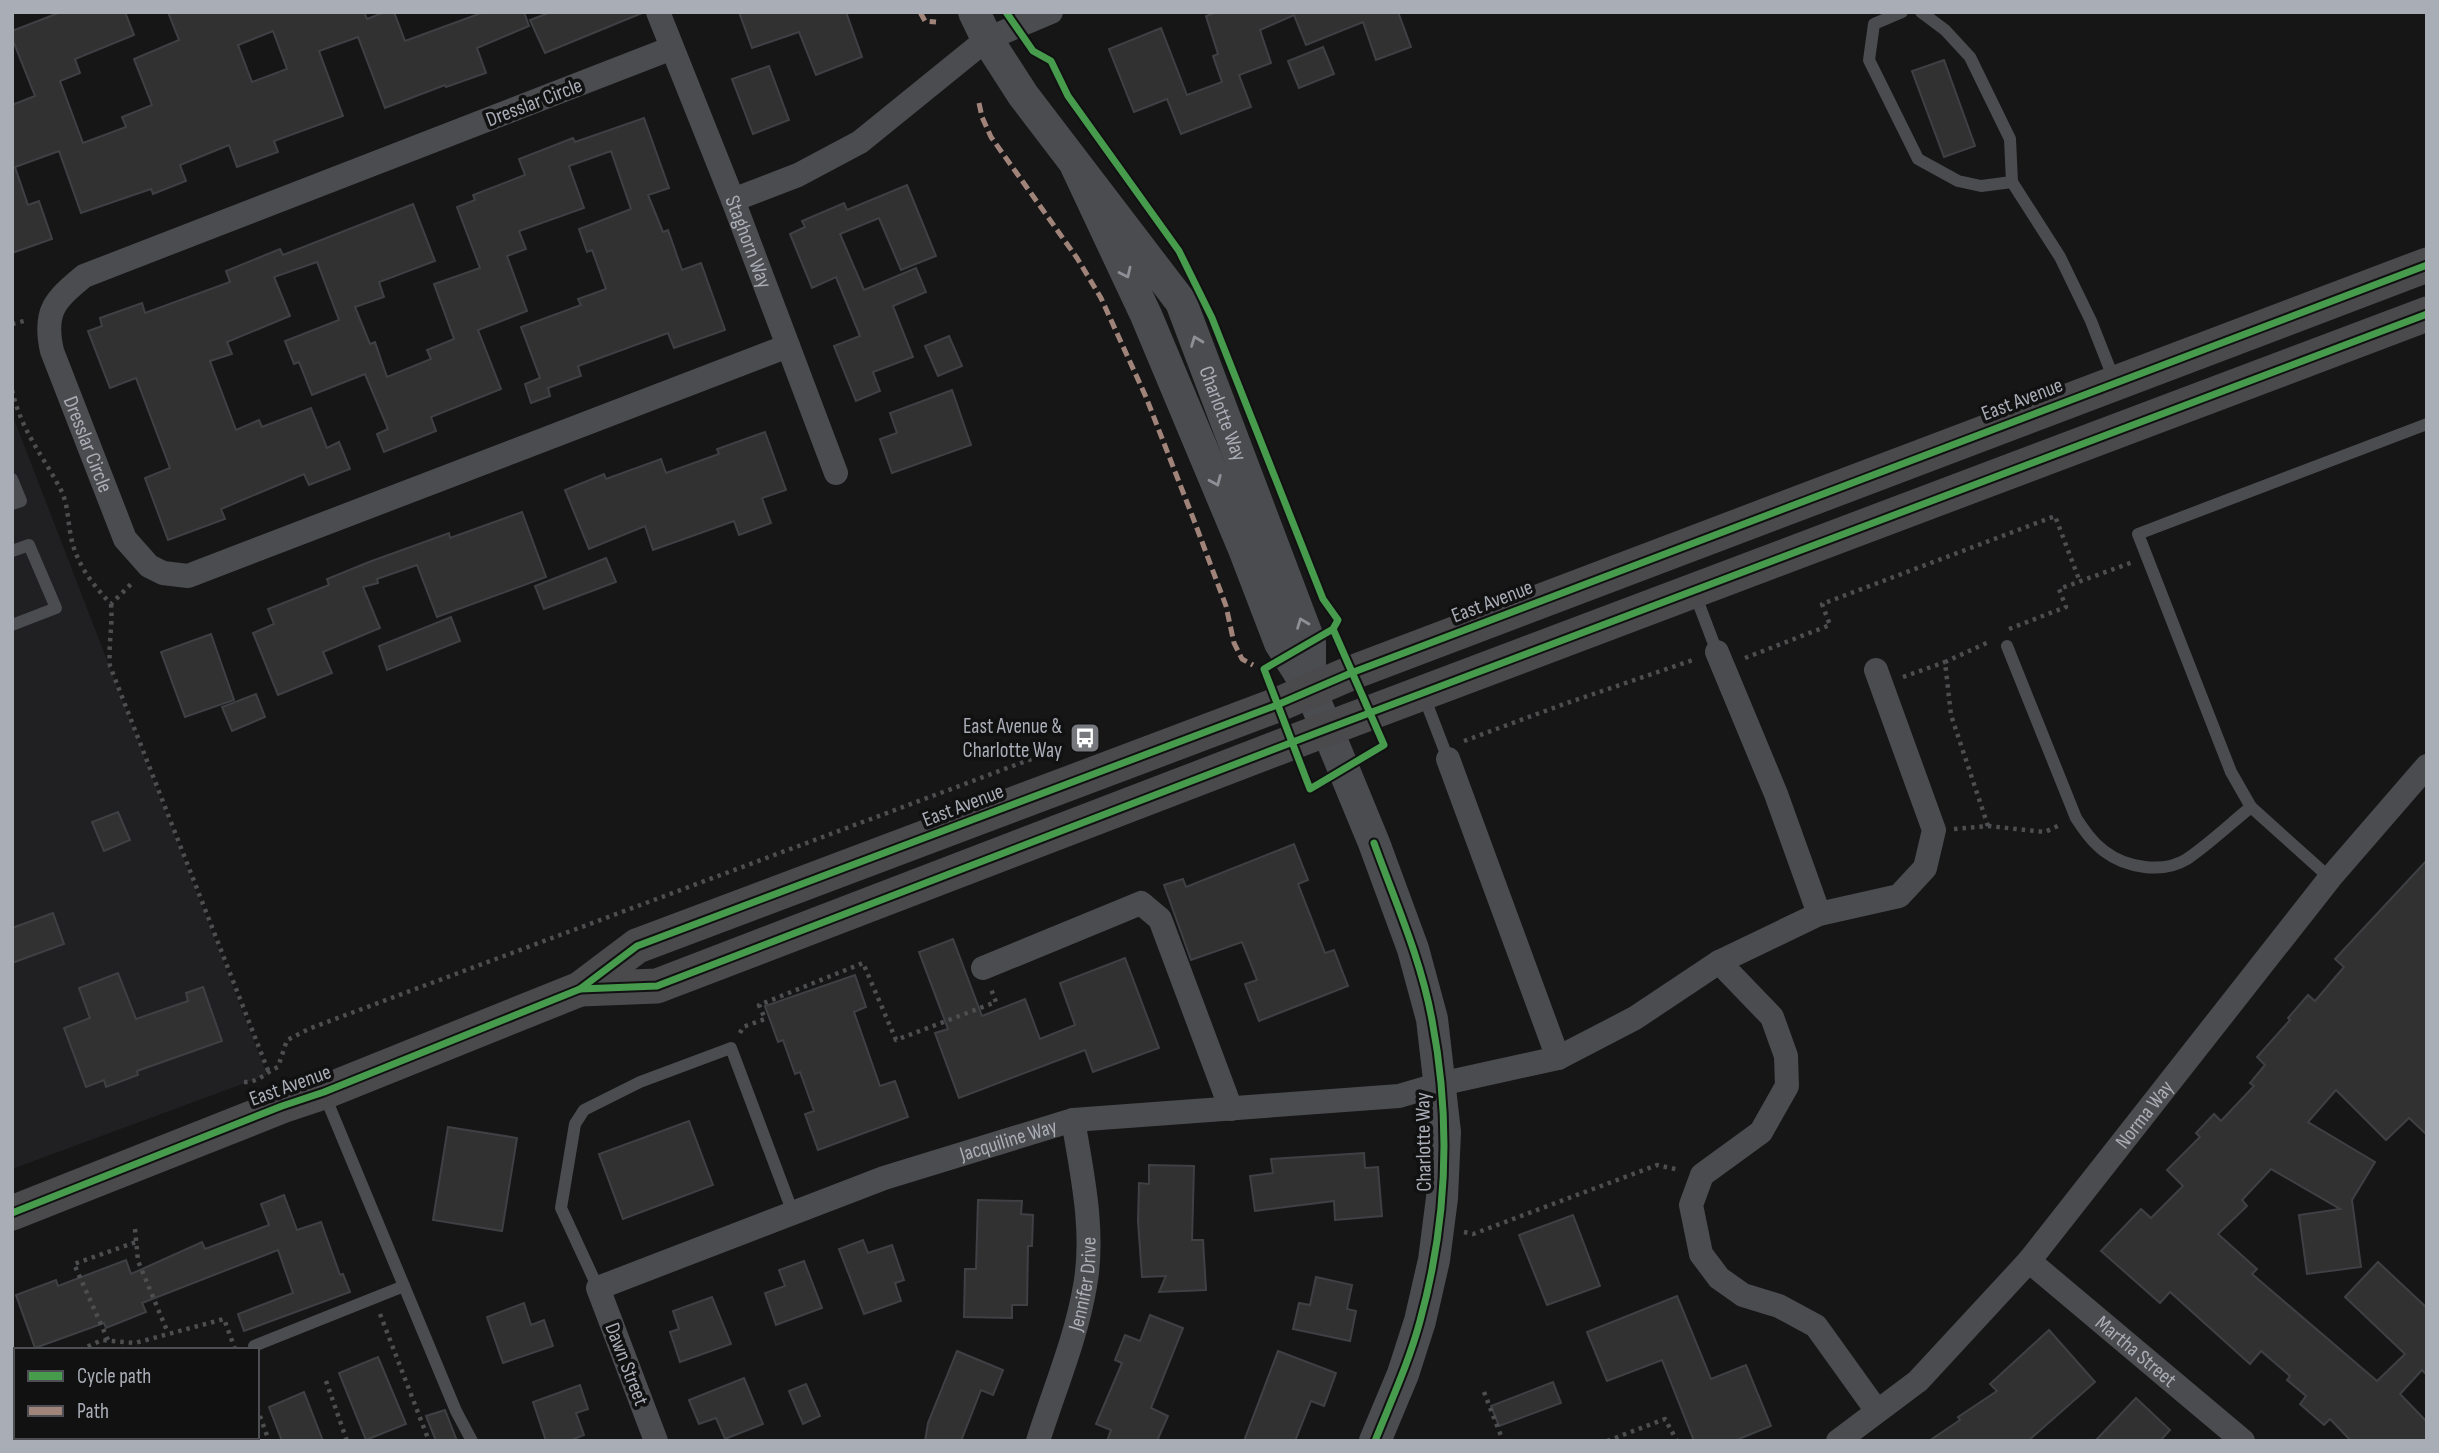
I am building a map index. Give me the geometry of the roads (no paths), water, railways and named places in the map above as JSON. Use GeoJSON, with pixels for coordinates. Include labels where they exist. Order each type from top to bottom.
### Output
{"type":"FeatureCollection","features":[{"type":"Feature","properties":{"kind":"main road","name":"East Avenue"},"geometry":{"type":"LineString","coordinates":[[12,1213],[580,989],[637,946],[1277,705],[1310,690],[2427,265]]}},
{"type":"Feature","properties":{"kind":"main road","name":"East Avenue"},"geometry":{"type":"LineString","coordinates":[[580,989],[657,986],[1327,729],[2427,314]]}},
{"type":"Feature","properties":{"kind":"street","name":"Staghorn Way"},"geometry":{"type":"LineString","coordinates":[[659,12],[836,472]]}},
{"type":"Feature","properties":{"kind":"street"},"geometry":{"type":"LineString","coordinates":[[733,200],[798,175],[860,142],[981,25],[1051,12]]}},
{"type":"Feature","properties":{"kind":"street","name":"Charlotte Way"},"geometry":{"type":"LineString","coordinates":[[981,25],[1023,95],[1181,302],[1310,643],[1310,690],[1374,843],[1413,949],[1432,1019],[1444,1132],[1443,1185],[1434,1260],[1416,1334],[1403,1374],[1375,1441]]}},
{"type":"Feature","properties":{"kind":"street","name":"Dresslar Circle"},"geometry":{"type":"LineString","coordinates":[[672,48],[84,276],[62,295],[51,314],[47,330],[52,351],[125,539],[149,566],[163,573],[188,576],[788,346]]}},
{"type":"Feature","properties":{"kind":"street"},"geometry":{"type":"LineString","coordinates":[[1720,659],[1776,794],[1819,914]]}},
{"type":"Feature","properties":{"kind":"street","name":"Jacquiline Way"},"geometry":{"type":"LineString","coordinates":[[598,1288],[884,1178],[1073,1120],[1399,1096],[1440,1084],[1558,1058],[1635,1018],[1719,962],[1819,914],[1899,896],[1925,867],[1934,830],[1878,678]]}},
{"type":"Feature","properties":{"kind":"street"},"geometry":{"type":"LineString","coordinates":[[1447,754],[1558,1058]]}},
{"type":"Feature","properties":{"kind":"street","name":"Norma Way"},"geometry":{"type":"LineString","coordinates":[[1838,1441],[1918,1381],[2029,1261],[2330,878],[2427,766]]}},
{"type":"Feature","properties":{"kind":"street"},"geometry":{"type":"LineString","coordinates":[[983,968],[1141,903],[1160,919],[1231,1109]]}},
{"type":"Feature","properties":{"kind":"street"},"geometry":{"type":"LineString","coordinates":[[1719,962],[1772,1017],[1786,1056],[1787,1086],[1761,1132],[1702,1175],[1691,1205],[1701,1254],[1719,1278],[1743,1295],[1779,1306],[1816,1326],[1877,1411]]}},
{"type":"Feature","properties":{"kind":"street","name":"Jennifer Drive"},"geometry":{"type":"LineString","coordinates":[[1038,1441],[1086,1285],[1088,1234],[1073,1120]]}},
{"type":"Feature","properties":{"kind":"street","name":"Martha Street"},"geometry":{"type":"LineString","coordinates":[[2029,1261],[2243,1441]]}},
{"type":"Feature","properties":{"kind":"street","name":"Dawn Street"},"geometry":{"type":"LineString","coordinates":[[598,1288],[656,1441]]}},
{"type":"Feature","properties":{"kind":"lane"},"geometry":{"type":"LineString","coordinates":[[1902,12],[1874,24],[1869,60],[1918,159],[1958,181],[1981,186],[2012,182]]}},
{"type":"Feature","properties":{"kind":"lane"},"geometry":{"type":"LineString","coordinates":[[1921,12],[1945,30],[1970,57],[2010,139],[2012,182],[2060,257],[2091,321],[2115,383]]}},
{"type":"Feature","properties":{"kind":"lane"},"geometry":{"type":"LineString","coordinates":[[2330,878],[2251,807],[2231,772],[2138,534],[2427,424]]}},
{"type":"Feature","properties":{"kind":"lane"},"geometry":{"type":"LineString","coordinates":[[12,478],[21,500],[12,504]]}},
{"type":"Feature","properties":{"kind":"lane"},"geometry":{"type":"LineString","coordinates":[[12,551],[29,545],[56,608],[12,625]]}},
{"type":"Feature","properties":{"kind":"lane"},"geometry":{"type":"LineString","coordinates":[[1694,592],[1720,659]]}},
{"type":"Feature","properties":{"kind":"lane"},"geometry":{"type":"LineString","coordinates":[[2007,646],[2076,818],[2089,837],[2106,853],[2134,865],[2162,869],[2185,860],[2251,807]]}},
{"type":"Feature","properties":{"kind":"lane"},"geometry":{"type":"LineString","coordinates":[[1423,693],[1447,754]]}},
{"type":"Feature","properties":{"kind":"lane"},"geometry":{"type":"LineString","coordinates":[[598,1288],[561,1208],[575,1124],[584,1110],[640,1082],[731,1048],[793,1213]]}},
{"type":"Feature","properties":{"kind":"lane"},"geometry":{"type":"LineString","coordinates":[[324,1092],[456,1411],[472,1441]]}},
{"type":"Feature","properties":{"kind":"lane"},"geometry":{"type":"LineString","coordinates":[[254,1346],[404,1286]]}},
{"type":"Feature","properties":{"kind":"place","name":"East Avenue & Charlotte Way"},"geometry":{"type":"Point","coordinates":[1085,738]}}]}
